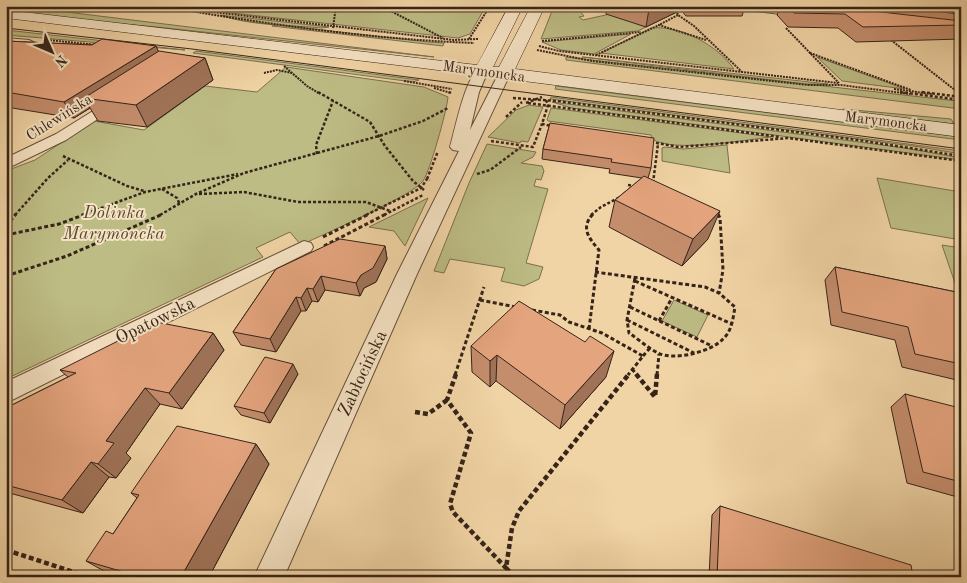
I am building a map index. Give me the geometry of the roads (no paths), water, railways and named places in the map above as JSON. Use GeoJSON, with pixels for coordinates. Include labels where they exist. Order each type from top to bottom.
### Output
{"type":"FeatureCollection","features":[{"type":"Feature","properties":{"kind":"main road","name":"Marymoncka"},"geometry":{"type":"LineString","coordinates":[[56,6],[961,130]]}},
{"type":"Feature","properties":{"kind":"main road"},"geometry":{"type":"LineString","coordinates":[[486,64],[516,6]]}},
{"type":"Feature","properties":{"kind":"main road"},"geometry":{"type":"LineString","coordinates":[[508,67],[538,6]]}},
{"type":"Feature","properties":{"kind":"main road","name":"Marymoncka"},"geometry":{"type":"LineString","coordinates":[[6,14],[486,64]]}},
{"type":"Feature","properties":{"kind":"main road","name":"Marymoncka"},"geometry":{"type":"LineString","coordinates":[[508,67],[961,114]]}},
{"type":"Feature","properties":{"kind":"street"},"geometry":{"type":"LineString","coordinates":[[740,6],[817,15]]}},
{"type":"Feature","properties":{"kind":"street"},"geometry":{"type":"LineString","coordinates":[[6,41],[29,42]]}},
{"type":"Feature","properties":{"kind":"street","name":"Zabłocińska"},"geometry":{"type":"LineString","coordinates":[[459,176],[457,152],[471,96],[486,64]]}},
{"type":"Feature","properties":{"kind":"street","name":"Zabłocińska"},"geometry":{"type":"LineString","coordinates":[[268,577],[459,176],[508,67]]}},
{"type":"Feature","properties":{"kind":"street","name":"Chlewińska"},"geometry":{"type":"LineString","coordinates":[[6,164],[61,137],[125,94]]}},
{"type":"Feature","properties":{"kind":"street","name":"Opatowska"},"geometry":{"type":"LineString","coordinates":[[6,393],[304,246]]}},
{"type":"Feature","properties":{"kind":"tram line"},"geometry":{"type":"LineString","coordinates":[[6,28],[192,49],[961,149]]}},
{"type":"Feature","properties":{"kind":"park label","name":"Dolinka Marymoncka"},"geometry":{"type":"Point","coordinates":[114,222]}}]}
